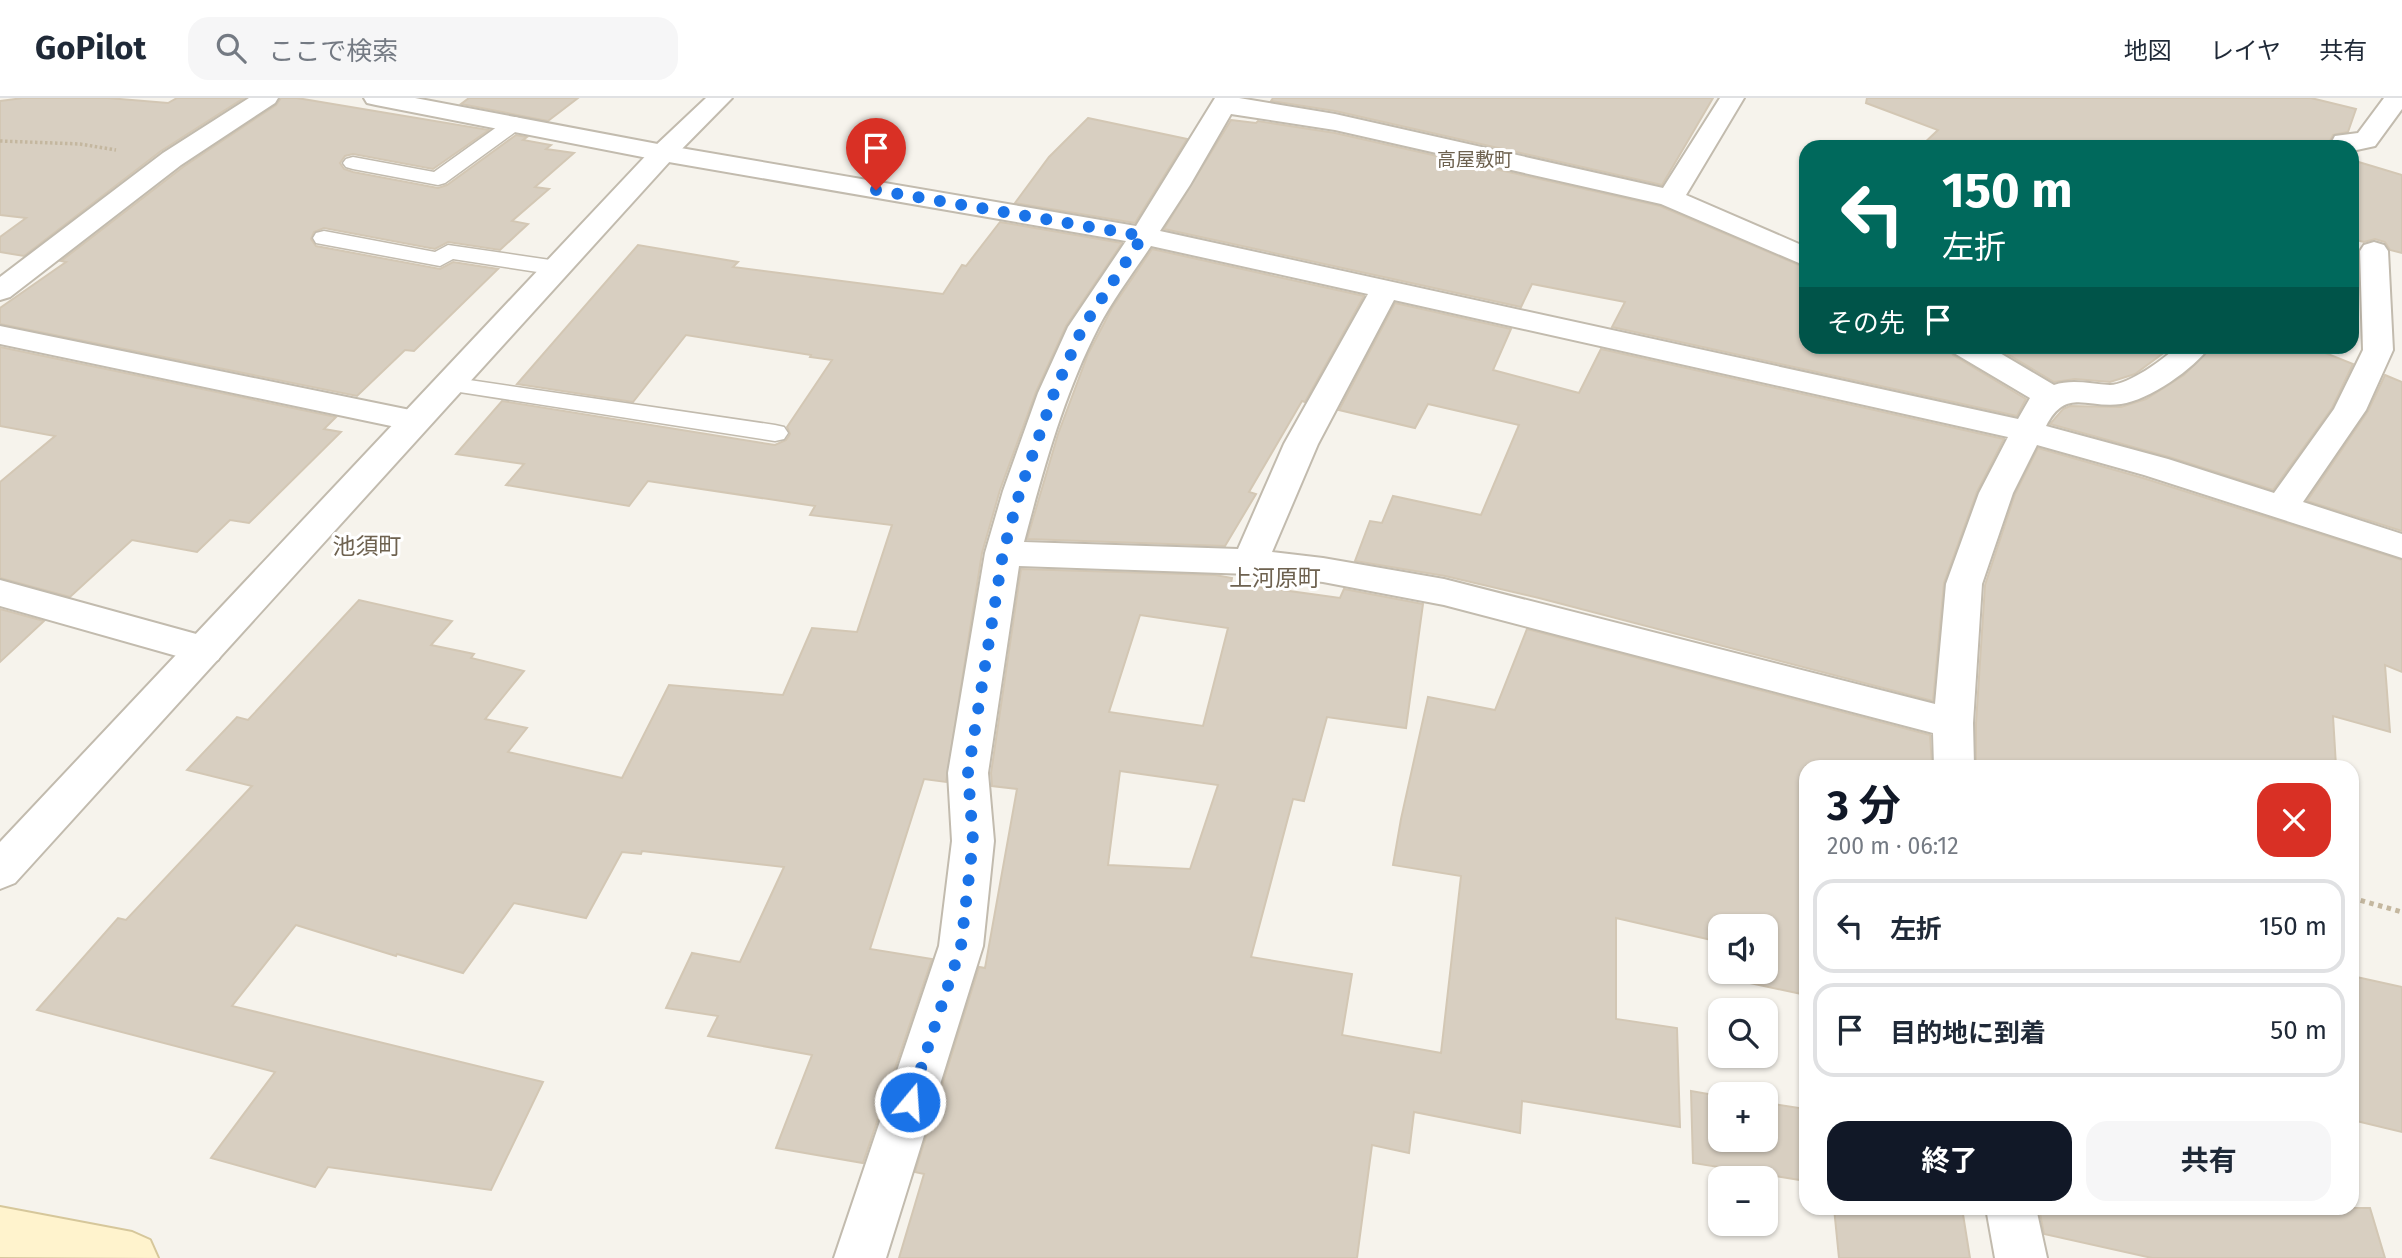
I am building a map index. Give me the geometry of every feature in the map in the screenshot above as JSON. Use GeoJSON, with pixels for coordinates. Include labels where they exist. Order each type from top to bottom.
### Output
{"type":"FeatureCollection","features":[{"type":"Feature","properties":{"kind":"main road"},"geometry":{"type":"LineString","coordinates":[[0,1231],[132,1258]]}},
{"type":"Feature","properties":{"kind":"street"},"geometry":{"type":"LineString","coordinates":[[0,291],[173,159],[266,98]]}},
{"type":"Feature","properties":{"kind":"street"},"geometry":{"type":"LineString","coordinates":[[376,98],[663,153],[1143,236],[1385,289],[2027,431],[2156,467],[2402,546]]}},
{"type":"Feature","properties":{"kind":"street"},"geometry":{"type":"LineString","coordinates":[[0,872],[663,153],[720,98]]}},
{"type":"Feature","properties":{"kind":"street"},"geometry":{"type":"LineString","coordinates":[[1670,198],[1732,98]]}},
{"type":"Feature","properties":{"kind":"street"},"geometry":{"type":"LineString","coordinates":[[2359,141],[2366,140],[2397,98]]}},
{"type":"Feature","properties":{"kind":"street"},"geometry":{"type":"LineString","coordinates":[[860,1258],[961,946],[973,841],[968,773],[1003,553],[1020,491],[1054,393],[1083,327],[1177,185],[1225,102],[1335,122],[1670,198],[1799,254]]}},
{"type":"Feature","properties":{"kind":"street"},"geometry":{"type":"LineString","coordinates":[[2282,507],[2350,410],[2378,350],[2376,251]]}},
{"type":"Feature","properties":{"kind":"street"},"geometry":{"type":"LineString","coordinates":[[1250,562],[1301,444],[1385,289]]}},
{"type":"Feature","properties":{"kind":"street"},"geometry":{"type":"LineString","coordinates":[[0,335],[415,421]]}},
{"type":"Feature","properties":{"kind":"street"},"geometry":{"type":"LineString","coordinates":[[1979,354],[2053,398]]}},
{"type":"Feature","properties":{"kind":"street"},"geometry":{"type":"LineString","coordinates":[[1954,760],[1953,723],[1964,584],[1996,493],[2041,405],[2067,391],[2119,395],[2175,367],[2187,354]]}},
{"type":"Feature","properties":{"kind":"street"},"geometry":{"type":"LineString","coordinates":[[1003,553],[1250,562],[1323,570],[1444,592],[1953,723]]}},
{"type":"Feature","properties":{"kind":"street"},"geometry":{"type":"LineString","coordinates":[[0,593],[205,650]]}},
{"type":"Feature","properties":{"kind":"street"},"geometry":{"type":"LineString","coordinates":[[2012,1215],[2021,1258]]}},
{"type":"Feature","properties":{"kind":"lane"},"geometry":{"type":"LineString","coordinates":[[353,163],[438,179],[515,123]]}},
{"type":"Feature","properties":{"kind":"lane"},"geometry":{"type":"LineString","coordinates":[[324,238],[440,259],[448,252],[557,268]]}},
{"type":"Feature","properties":{"kind":"lane"},"geometry":{"type":"LineString","coordinates":[[449,384],[775,433]]}},
{"type":"Feature","properties":{"kind":"path"},"geometry":{"type":"LineString","coordinates":[[0,141],[80,144],[173,159]]}},
{"type":"Feature","properties":{"kind":"path"},"geometry":{"type":"LineString","coordinates":[[2359,900],[2402,912]]}},
{"type":"Feature","properties":{"kind":"building"},"geometry":{"type":"Polygon","coordinates":[[[23,98],[108,98],[168,103],[177,98],[244,98],[161,151],[24,256],[0,252],[0,237],[26,218],[0,215],[0,101],[23,98]]]}},
{"type":"Feature","properties":{"kind":"building"},"geometry":{"type":"Polygon","coordinates":[[[281,98],[297,98],[489,130],[433,169],[353,154],[345,156],[340,163],[344,169],[353,172],[438,188],[447,185],[516,135],[527,137],[523,140],[551,145],[546,149],[574,153],[535,187],[549,189],[512,221],[528,224],[500,250],[448,242],[435,249],[324,228],[314,232],[311,239],[316,246],[440,269],[453,262],[498,269],[414,351],[405,350],[357,396],[0,324],[0,308],[66,262],[61,261],[183,167],[276,105],[281,98]]]}},
{"type":"Feature","properties":{"kind":"building"},"geometry":{"type":"Polygon","coordinates":[[[469,98],[578,98],[548,121],[461,104],[469,98]]]}},
{"type":"Feature","properties":{"kind":"building"},"geometry":{"type":"Polygon","coordinates":[[[1273,98],[1713,98],[1662,185],[1335,111],[1271,101],[1273,98]]]}},
{"type":"Feature","properties":{"kind":"building"},"geometry":{"type":"Polygon","coordinates":[[[1867,98],[2311,98],[2356,109],[2348,132],[2333,135],[2330,140],[1927,140],[1938,130],[1866,103],[1867,98]]]}},
{"type":"Feature","properties":{"kind":"building"},"geometry":{"type":"Polygon","coordinates":[[[1088,118],[1187,139],[1135,223],[1015,203],[1049,157],[1088,118]]]}},
{"type":"Feature","properties":{"kind":"building"},"geometry":{"type":"Polygon","coordinates":[[[1231,120],[1258,121],[1335,133],[1660,206],[1799,265],[1799,354],[1952,354],[2026,399],[2017,416],[1612,327],[1625,302],[1532,284],[1521,307],[1164,229],[1231,120]]]}},
{"type":"Feature","properties":{"kind":"building"},"geometry":{"type":"Polygon","coordinates":[[[2359,162],[2402,175],[2402,253],[2390,250],[2385,242],[2375,239],[2359,241],[2359,162]]]}},
{"type":"Feature","properties":{"kind":"building"},"geometry":{"type":"Polygon","coordinates":[[[1000,222],[1122,243],[1066,326],[1036,392],[1000,490],[982,553],[946,782],[924,779],[870,949],[932,959],[863,1163],[776,1148],[812,1055],[708,1036],[718,1016],[666,1008],[692,953],[740,962],[784,867],[642,851],[641,854],[622,852],[586,918],[514,903],[463,973],[397,954],[396,956],[296,925],[232,1006],[543,1082],[491,1190],[328,1167],[315,1187],[211,1158],[275,1072],[37,1010],[118,918],[126,920],[252,786],[187,770],[237,717],[248,720],[359,600],[452,621],[431,645],[474,654],[471,658],[524,671],[485,719],[527,728],[508,752],[622,778],[669,685],[783,695],[812,628],[857,632],[892,525],[810,515],[815,506],[648,481],[629,506],[506,485],[524,464],[456,454],[502,401],[775,445],[786,440],[790,434],[787,427],[832,360],[686,335],[633,402],[517,384],[638,245],[738,262],[733,267],[943,294],[962,265],[966,266],[1000,222]]]}},
{"type":"Feature","properties":{"kind":"building"},"geometry":{"type":"Polygon","coordinates":[[[1152,249],[1364,296],[1305,402],[1302,401],[1249,492],[1256,494],[1225,546],[1027,539],[1058,434],[1088,354],[1112,308],[1152,249]]]}},
{"type":"Feature","properties":{"kind":"building"},"geometry":{"type":"Polygon","coordinates":[[[1395,303],[1511,329],[1493,370],[1579,393],[1601,349],[2004,439],[1977,492],[1944,583],[1933,701],[1539,598],[1445,576],[1355,561],[1370,521],[1382,523],[1393,496],[1481,515],[1519,425],[1428,404],[1415,428],[1339,410],[1395,303]]]}},
{"type":"Feature","properties":{"kind":"building"},"geometry":{"type":"Polygon","coordinates":[[[0,347],[336,417],[324,429],[341,432],[249,523],[230,520],[197,552],[132,540],[70,597],[0,578],[0,482],[55,436],[0,426],[0,347]]]}},
{"type":"Feature","properties":{"kind":"building"},"geometry":{"type":"Polygon","coordinates":[[[2007,354],[2162,354],[2135,374],[2110,382],[2075,379],[2054,382],[2007,354]]]}},
{"type":"Feature","properties":{"kind":"building"},"geometry":{"type":"Polygon","coordinates":[[[2204,354],[2328,354],[2353,364],[2332,408],[2273,490],[2169,457],[2050,424],[2063,409],[2070,406],[2121,407],[2146,399],[2184,375],[2204,354]]]}},
{"type":"Feature","properties":{"kind":"building"},"geometry":{"type":"Polygon","coordinates":[[[2385,375],[2402,382],[2402,531],[2307,501],[2368,411],[2385,375]]]}},
{"type":"Feature","properties":{"kind":"building"},"geometry":{"type":"Polygon","coordinates":[[[2038,448],[2143,478],[2402,560],[2402,672],[2385,665],[2390,732],[2333,716],[2336,760],[1976,760],[1985,585],[2015,494],[2038,448]]]}},
{"type":"Feature","properties":{"kind":"building"},"geometry":{"type":"Polygon","coordinates":[[[1021,569],[1215,575],[1232,578],[1231,583],[1340,598],[1344,589],[1423,604],[1406,728],[1327,717],[1304,801],[1293,799],[1251,957],[1352,974],[1342,1035],[1441,1053],[1461,876],[1393,865],[1401,819],[1428,697],[1495,710],[1527,629],[1930,735],[1932,760],[1799,760],[1799,994],[1754,984],[1778,984],[1778,914],[1708,914],[1708,939],[1616,918],[1616,1019],[1677,1028],[1680,1127],[1522,1101],[1520,1133],[1414,1112],[1409,1153],[1372,1145],[1357,1258],[899,1258],[924,1174],[915,1172],[979,967],[985,968],[1017,789],[992,786],[991,773],[1021,569]],[[1140,615],[1109,712],[1203,726],[1228,628],[1140,615]],[[1120,771],[1108,865],[1190,869],[1218,785],[1120,771]]]}},
{"type":"Feature","properties":{"kind":"building"},"geometry":{"type":"Polygon","coordinates":[[[0,609],[44,621],[0,662],[0,609]]]}},
{"type":"Feature","properties":{"kind":"building"},"geometry":{"type":"Polygon","coordinates":[[[2359,978],[2402,987],[2402,1132],[2359,1122],[2359,978]]]}},
{"type":"Feature","properties":{"kind":"building"},"geometry":{"type":"Polygon","coordinates":[[[1691,1091],[1708,1094],[1708,1152],[1778,1152],[1778,1105],[1799,1108],[1799,1180],[1778,1177],[1778,1166],[1712,1166],[1693,1163],[1691,1091]]]}},
{"type":"Feature","properties":{"kind":"building"},"geometry":{"type":"Polygon","coordinates":[[[2359,1208],[2370,1208],[2385,1258],[2152,1258],[2044,1234],[2040,1215],[2359,1215],[2359,1208]]]}},
{"type":"Feature","properties":{"kind":"building"},"geometry":{"type":"Polygon","coordinates":[[[1835,1215],[1963,1215],[1970,1258],[1839,1258],[1835,1215]]]}},
{"type":"Feature","properties":{"kind":"district","name":"高屋敷町"},"geometry":{"type":"Point","coordinates":[1475,159]}},
{"type":"Feature","properties":{"kind":"district","name":"池須町"},"geometry":{"type":"Point","coordinates":[367,546]}},
{"type":"Feature","properties":{"kind":"district","name":"上河原町"},"geometry":{"type":"Point","coordinates":[1275,578]}},
{"type":"Feature","properties":{"kind":"route"},"geometry":{"type":"LineString","coordinates":[[876,190],[1143,236],[1083,327],[1054,393],[1020,491],[1003,553],[968,773],[973,841],[961,946],[910,1102]]}}]}
